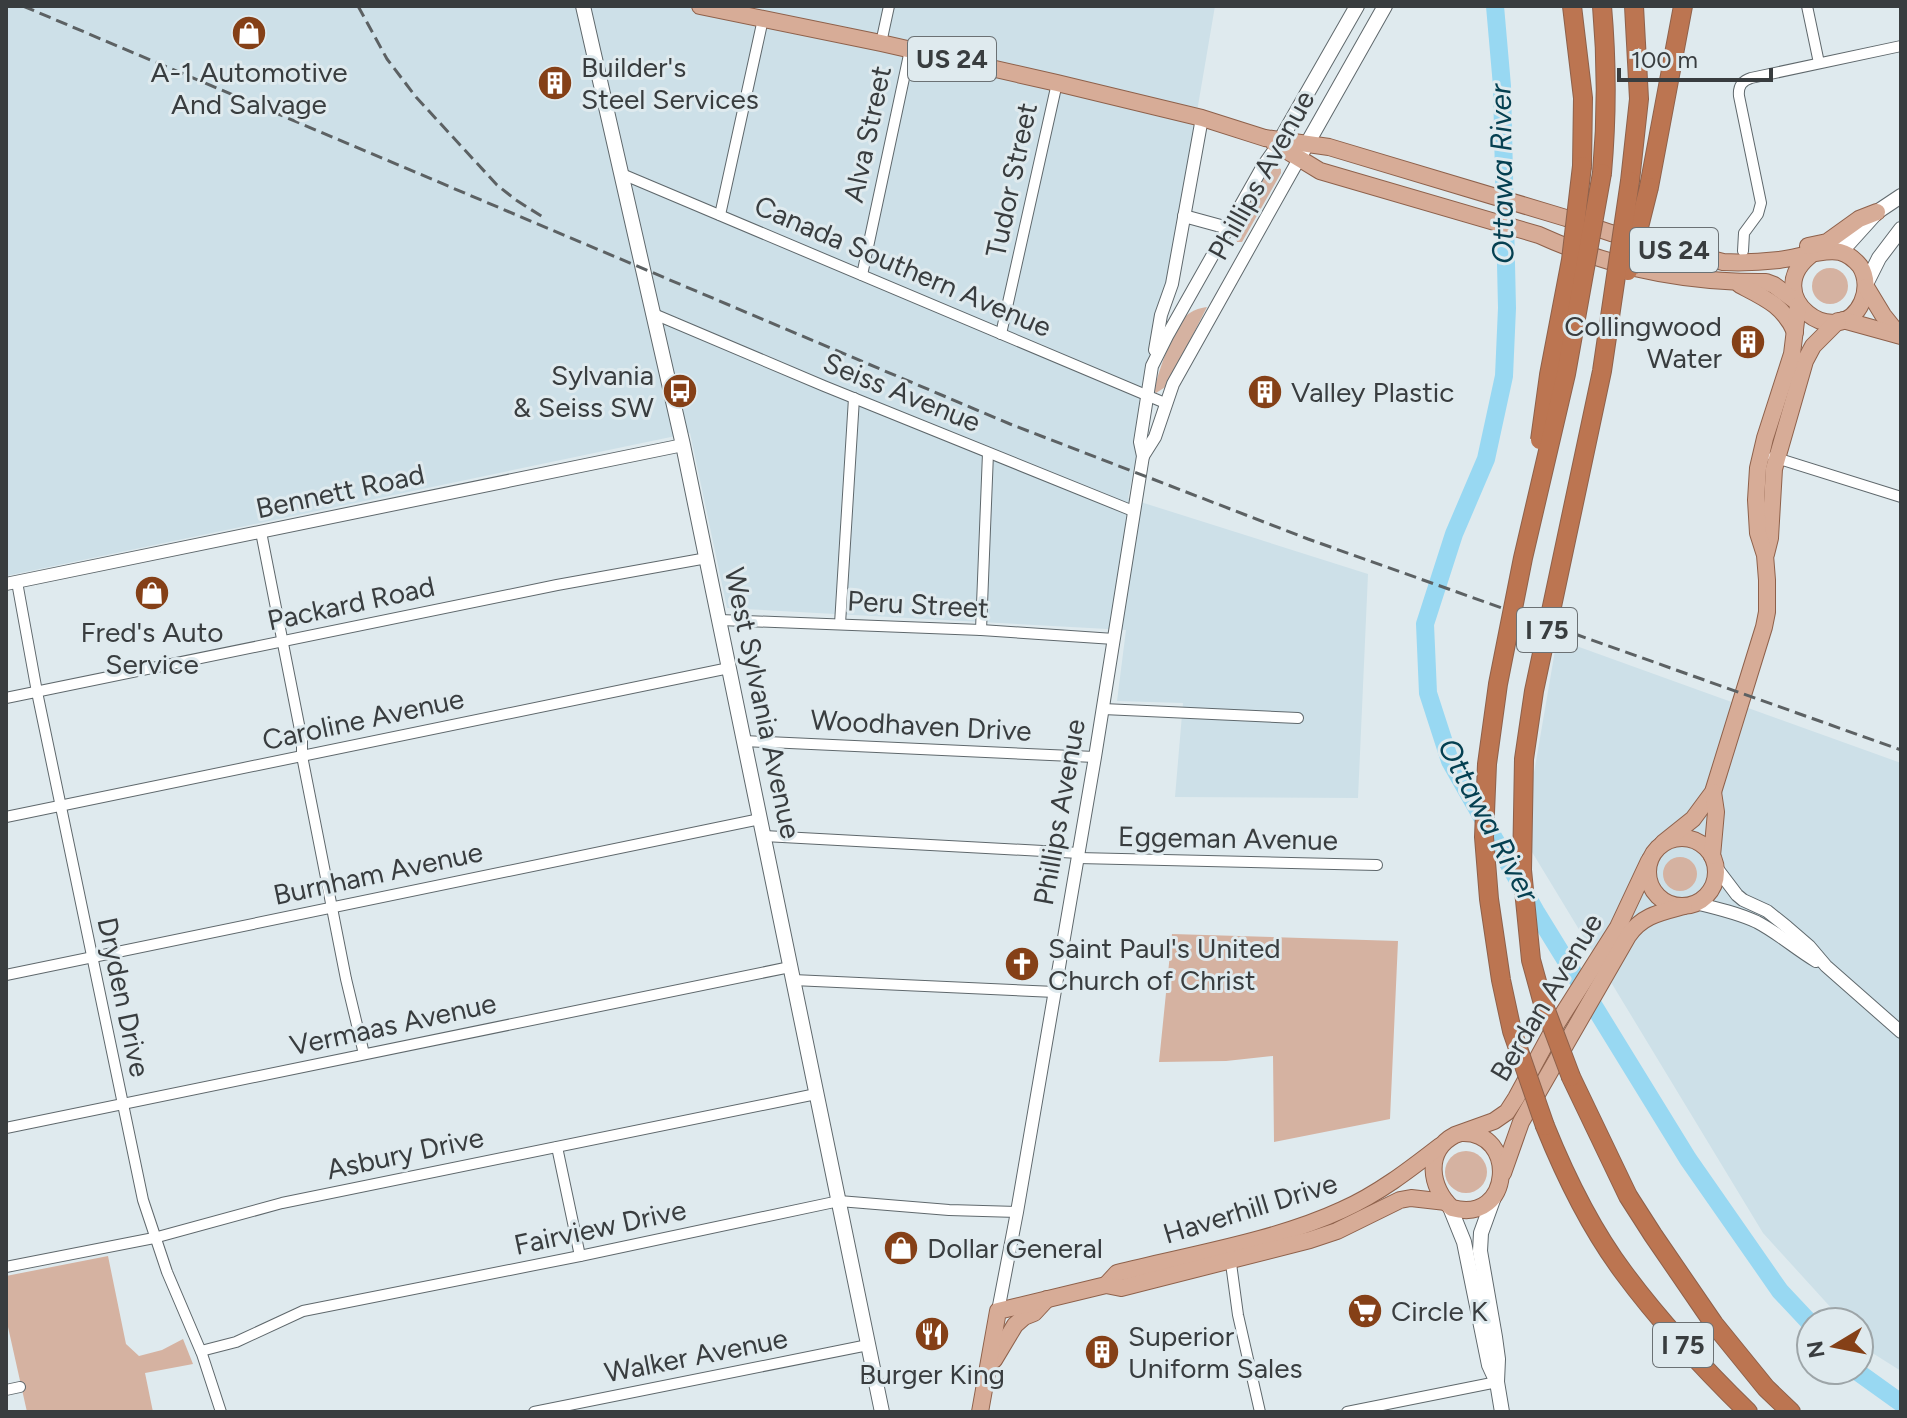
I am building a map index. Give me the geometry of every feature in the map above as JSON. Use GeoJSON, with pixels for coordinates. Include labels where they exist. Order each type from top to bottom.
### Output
{"type":"FeatureCollection","features":[{"type":"Feature","properties":{"kind":"highway"},"geometry":{"type":"LineString","coordinates":[[1523,558],[1549,375],[1571,260],[1582,166],[1583,98],[1572,6]]}},
{"type":"Feature","properties":{"kind":"highway","name":"I 75"},"geometry":{"type":"LineString","coordinates":[[1602,6],[1606,105],[1602,173],[1566,374],[1523,558],[1498,684],[1487,764],[1484,837],[1489,899],[1512,1031],[1563,1170],[1587,1216],[1623,1273],[1694,1357],[1748,1412]]}},
{"type":"Feature","properties":{"kind":"highway","name":"I 75"},"geometry":{"type":"LineString","coordinates":[[1634,6],[1639,99],[1630,181],[1602,371],[1534,691],[1524,759],[1522,870],[1525,918],[1531,960],[1542,1000],[1571,1077],[1628,1196],[1714,1324],[1766,1388],[1791,1412]]}},
{"type":"Feature","properties":{"kind":"highway"},"geometry":{"type":"LineString","coordinates":[[1602,371],[1649,187],[1683,6]]}},
{"type":"Feature","properties":{"kind":"main road","name":"West Sylvania Avenue"},"geometry":{"type":"LineString","coordinates":[[583,6],[683,445],[882,1412]]}},
{"type":"Feature","properties":{"kind":"main road","name":"US 24"},"geometry":{"type":"LineString","coordinates":[[700,6],[881,43],[1202,118],[1303,152],[1320,171],[1539,235],[1641,270],[1735,283],[1766,282],[1798,303],[1815,320],[1840,321],[1900,336]]}},
{"type":"Feature","properties":{"kind":"main road","name":"Phillips Avenue"},"geometry":{"type":"LineString","coordinates":[[1274,141],[1357,6]]}},
{"type":"Feature","properties":{"kind":"main road","name":"Phillips Avenue"},"geometry":{"type":"LineString","coordinates":[[1303,152],[1385,6]]}},
{"type":"Feature","properties":{"kind":"main road","name":"US 24"},"geometry":{"type":"LineString","coordinates":[[1303,152],[1329,147],[1611,233],[1723,262],[1779,260],[1836,251],[1844,253],[1859,265],[1866,286],[1900,336]]}},
{"type":"Feature","properties":{"kind":"main road"},"geometry":{"type":"LineString","coordinates":[[1701,255],[1827,242],[1859,219],[1877,212],[1901,196]]}},
{"type":"Feature","properties":{"kind":"main road"},"geometry":{"type":"LineString","coordinates":[[1836,251],[1849,243],[1877,212]]}},
{"type":"Feature","properties":{"kind":"main road"},"geometry":{"type":"LineString","coordinates":[[1713,792],[1716,812],[1715,878],[1704,897],[1690,905],[1673,905],[1655,893],[1649,883],[1649,861],[1663,843],[1693,819],[1713,792],[1764,627],[1767,594],[1765,555],[1756,512],[1757,486],[1808,353],[1817,341],[1858,308],[1879,258],[1901,229]]}},
{"type":"Feature","properties":{"kind":"main road"},"geometry":{"type":"LineString","coordinates":[[1768,456],[1795,332],[1798,303],[1794,293],[1795,275],[1812,254]]}},
{"type":"Feature","properties":{"kind":"main road"},"geometry":{"type":"LineString","coordinates":[[1735,283],[1781,309],[1789,317],[1795,332]]}},
{"type":"Feature","properties":{"kind":"main road"},"geometry":{"type":"LineString","coordinates":[[1663,843],[1685,838],[1696,841],[1705,847],[1713,861]]}},
{"type":"Feature","properties":{"kind":"main road","name":"Berdan Avenue"},"geometry":{"type":"LineString","coordinates":[[1497,1190],[1513,1140],[1582,1016],[1649,861]]}},
{"type":"Feature","properties":{"kind":"main road","name":"Berdan Avenue"},"geometry":{"type":"LineString","coordinates":[[1461,1133],[1494,1121],[1507,1112],[1572,1000],[1637,925],[1653,915],[1690,905]]}},
{"type":"Feature","properties":{"kind":"main road"},"geometry":{"type":"LineString","coordinates":[[1497,1382],[1489,1365],[1464,1242],[1448,1204],[1437,1191],[1433,1179],[1434,1163],[1444,1143],[1461,1133],[1479,1135],[1490,1143],[1499,1160],[1497,1190],[1481,1233],[1480,1251],[1495,1337],[1502,1412]]}},
{"type":"Feature","properties":{"kind":"main road","name":"Haverhill Drive"},"geometry":{"type":"LineString","coordinates":[[1225,1252],[1340,1211],[1396,1180],[1444,1143]]}},
{"type":"Feature","properties":{"kind":"main road"},"geometry":{"type":"LineString","coordinates":[[1448,1204],[1459,1210],[1473,1210],[1485,1205],[1497,1190]]}},
{"type":"Feature","properties":{"kind":"main road","name":"Haverhill Drive"},"geometry":{"type":"LineString","coordinates":[[998,1311],[1106,1285],[1117,1273],[1225,1252],[1310,1240],[1337,1231],[1400,1200],[1411,1198],[1448,1204]]}},
{"type":"Feature","properties":{"kind":"main road"},"geometry":{"type":"LineString","coordinates":[[987,1372],[1010,1330],[1047,1299]]}},
{"type":"Feature","properties":{"kind":"main road","name":"Phillips Avenue"},"geometry":{"type":"LineString","coordinates":[[980,1412],[998,1311]]}},
{"type":"Feature","properties":{"kind":"street"},"geometry":{"type":"LineString","coordinates":[[881,43],[889,6]]}},
{"type":"Feature","properties":{"kind":"street"},"geometry":{"type":"LineString","coordinates":[[1807,6],[1819,63]]}},
{"type":"Feature","properties":{"kind":"street"},"geometry":{"type":"LineString","coordinates":[[720,215],[763,19]]}},
{"type":"Feature","properties":{"kind":"street"},"geometry":{"type":"LineString","coordinates":[[1743,251],[1744,233],[1758,214],[1761,203],[1739,96],[1743,82],[1901,46]]}},
{"type":"Feature","properties":{"kind":"street","name":"Alva Street"},"geometry":{"type":"LineString","coordinates":[[862,275],[910,50]]}},
{"type":"Feature","properties":{"kind":"street","name":"Tudor Street"},"geometry":{"type":"LineString","coordinates":[[1001,334],[1057,83]]}},
{"type":"Feature","properties":{"kind":"street","name":"Phillips Avenue"},"geometry":{"type":"LineString","coordinates":[[1143,456],[1140,442],[1152,366],[1161,315],[1172,284],[1202,118]]}},
{"type":"Feature","properties":{"kind":"street","name":"Phillips Avenue"},"geometry":{"type":"LineString","coordinates":[[1152,366],[1222,242],[1274,141]]}},
{"type":"Feature","properties":{"kind":"street","name":"Phillips Avenue"},"geometry":{"type":"LineString","coordinates":[[998,1311],[1079,856],[1143,456],[1155,437],[1173,384],[1303,152]]}},
{"type":"Feature","properties":{"kind":"street","name":"Canada Southern Avenue"},"geometry":{"type":"LineString","coordinates":[[622,174],[1165,403]]}},
{"type":"Feature","properties":{"kind":"street"},"geometry":{"type":"LineString","coordinates":[[1184,216],[1228,228]]}},
{"type":"Feature","properties":{"kind":"street"},"geometry":{"type":"LineString","coordinates":[[1222,242],[1245,256]]}},
{"type":"Feature","properties":{"kind":"street"},"geometry":{"type":"LineString","coordinates":[[1192,293],[1215,308]]}},
{"type":"Feature","properties":{"kind":"street","name":"Seiss Avenue"},"geometry":{"type":"LineString","coordinates":[[654,314],[1133,511]]}},
{"type":"Feature","properties":{"kind":"street"},"geometry":{"type":"LineString","coordinates":[[840,624],[854,398]]}},
{"type":"Feature","properties":{"kind":"street","name":"Bennett Road"},"geometry":{"type":"LineString","coordinates":[[11,583],[683,445]]}},
{"type":"Feature","properties":{"kind":"street"},"geometry":{"type":"LineString","coordinates":[[981,630],[988,453]]}},
{"type":"Feature","properties":{"kind":"street"},"geometry":{"type":"LineString","coordinates":[[1768,456],[1901,497]]}},
{"type":"Feature","properties":{"kind":"street"},"geometry":{"type":"LineString","coordinates":[[261,532],[302,740],[302,756],[364,1054]]}},
{"type":"Feature","properties":{"kind":"street","name":"Packard Road"},"geometry":{"type":"LineString","coordinates":[[6,698],[557,585],[707,558]]}},
{"type":"Feature","properties":{"kind":"street","name":"Dryden Drive"},"geometry":{"type":"LineString","coordinates":[[11,583],[37,692],[143,1200],[154,1238],[201,1351],[221,1412]]}},
{"type":"Feature","properties":{"kind":"street","name":"Peru Street"},"geometry":{"type":"LineString","coordinates":[[720,620],[981,630],[1114,639]]}},
{"type":"Feature","properties":{"kind":"street","name":"Caroline Avenue"},"geometry":{"type":"LineString","coordinates":[[6,817],[729,668]]}},
{"type":"Feature","properties":{"kind":"street"},"geometry":{"type":"LineString","coordinates":[[1103,709],[1298,718]]}},
{"type":"Feature","properties":{"kind":"street","name":"Woodhaven Drive"},"geometry":{"type":"LineString","coordinates":[[744,741],[1095,757]]}},
{"type":"Feature","properties":{"kind":"street","name":"Burnham Avenue"},"geometry":{"type":"LineString","coordinates":[[6,975],[760,819]]}},
{"type":"Feature","properties":{"kind":"street"},"geometry":{"type":"LineString","coordinates":[[764,836],[1079,856]]}},
{"type":"Feature","properties":{"kind":"street","name":"Eggeman Avenue"},"geometry":{"type":"LineString","coordinates":[[1079,856],[1377,865]]}},
{"type":"Feature","properties":{"kind":"street"},"geometry":{"type":"LineString","coordinates":[[1713,861],[1737,895],[1767,911],[1787,927],[1901,1032]]}},
{"type":"Feature","properties":{"kind":"street"},"geometry":{"type":"LineString","coordinates":[[1690,905],[1735,913],[1756,921],[1826,966]]}},
{"type":"Feature","properties":{"kind":"street","name":"Vermaas Avenue"},"geometry":{"type":"LineString","coordinates":[[6,1128],[364,1054],[792,973],[1055,992]]}},
{"type":"Feature","properties":{"kind":"street","name":"Asbury Drive"},"geometry":{"type":"LineString","coordinates":[[6,1267],[154,1238],[282,1203],[816,1094]]}},
{"type":"Feature","properties":{"kind":"street"},"geometry":{"type":"LineString","coordinates":[[557,1147],[580,1256]]}},
{"type":"Feature","properties":{"kind":"street","name":"Fairview Drive"},"geometry":{"type":"LineString","coordinates":[[201,1351],[236,1342],[303,1311],[839,1201],[1017,1212]]}},
{"type":"Feature","properties":{"kind":"street"},"geometry":{"type":"LineString","coordinates":[[1225,1252],[1260,1412]]}},
{"type":"Feature","properties":{"kind":"street","name":"Walker Avenue"},"geometry":{"type":"LineString","coordinates":[[534,1412],[868,1345]]}},
{"type":"Feature","properties":{"kind":"street"},"geometry":{"type":"LineString","coordinates":[[1347,1412],[1497,1382]]}},
{"type":"Feature","properties":{"kind":"street"},"geometry":{"type":"LineString","coordinates":[[6,1390],[20,1387]]}},
{"type":"Feature","properties":{"kind":"shaded area"},"geometry":{"type":"Polygon","coordinates":[[[6,6],[1215,6],[1148,399],[1128,498],[1368,574],[1358,798],[1175,797],[1183,703],[1117,701],[1126,630],[727,608],[690,433],[6,576],[6,6]]]}},
{"type":"Feature","properties":{"kind":"shaded area"},"geometry":{"type":"Polygon","coordinates":[[[1276,167],[1281,169],[1281,173],[1242,242],[1237,242],[1257,189],[1276,167]]]}},
{"type":"Feature","properties":{"kind":"shaded area"},"geometry":{"type":"Polygon","coordinates":[[[1830,268],[1843,273],[1848,286],[1843,299],[1830,304],[1817,299],[1812,286],[1817,273],[1830,268]]]}},
{"type":"Feature","properties":{"kind":"shaded area"},"geometry":{"type":"Polygon","coordinates":[[[1207,307],[1167,386],[1156,393],[1154,390],[1162,363],[1179,325],[1189,313],[1207,307]]]}},
{"type":"Feature","properties":{"kind":"shaded area"},"geometry":{"type":"Polygon","coordinates":[[[1557,639],[1901,763],[1901,1371],[1875,1355],[1875,1306],[1829,1306],[1763,1233],[1523,837],[1557,639]]]}},
{"type":"Feature","properties":{"kind":"shaded area"},"geometry":{"type":"Polygon","coordinates":[[[1680,857],[1692,862],[1697,874],[1692,886],[1680,891],[1668,886],[1663,874],[1668,862],[1680,857]]]}},
{"type":"Feature","properties":{"kind":"shaded area"},"geometry":{"type":"Polygon","coordinates":[[[1172,934],[1398,941],[1390,1119],[1274,1142],[1273,1056],[1226,1061],[1159,1062],[1172,934]]]}},
{"type":"Feature","properties":{"kind":"shaded area"},"geometry":{"type":"Polygon","coordinates":[[[1466,1151],[1481,1157],[1487,1172],[1481,1187],[1466,1193],[1451,1187],[1445,1172],[1451,1157],[1466,1151]]]}},
{"type":"Feature","properties":{"kind":"shaded area"},"geometry":{"type":"Polygon","coordinates":[[[108,1256],[126,1344],[139,1356],[162,1350],[183,1339],[193,1364],[145,1373],[153,1412],[27,1412],[6,1318],[6,1276],[108,1256]]]}},
{"type":"Feature","properties":{"kind":"waterway","name":"Ottawa River"},"geometry":{"type":"LineString","coordinates":[[1495,6],[1502,86],[1507,308],[1504,376],[1486,459],[1454,534],[1425,624],[1428,693],[1450,761],[1536,912],[1688,1159],[1780,1291],[1795,1307]]}},
{"type":"Feature","properties":{"kind":"waterway","name":"Ottawa River"},"geometry":{"type":"LineString","coordinates":[[1875,1384],[1901,1403]]}},
{"type":"Feature","properties":{"kind":"railway"},"geometry":{"type":"LineString","coordinates":[[23,6],[1010,424],[1308,539],[1901,750]]}},
{"type":"Feature","properties":{"kind":"railway"},"geometry":{"type":"LineString","coordinates":[[358,6],[387,59],[416,97],[497,185],[546,219]]}},
{"type":"Feature","properties":{"kind":"place","name":"A-1 Automotive And Salvage"},"geometry":{"type":"Point","coordinates":[249,33]}},
{"type":"Feature","properties":{"kind":"place","name":"Builder's Steel Services"},"geometry":{"type":"Point","coordinates":[555,83]}},
{"type":"Feature","properties":{"kind":"place","name":"Collingwood Water"},"geometry":{"type":"Point","coordinates":[1748,342]}},
{"type":"Feature","properties":{"kind":"place","name":"Sylvania & Seiss SW"},"geometry":{"type":"Point","coordinates":[680,391]}},
{"type":"Feature","properties":{"kind":"place","name":"Valley Plastic"},"geometry":{"type":"Point","coordinates":[1265,392]}},
{"type":"Feature","properties":{"kind":"place","name":"Fred's Auto Service"},"geometry":{"type":"Point","coordinates":[152,593]}},
{"type":"Feature","properties":{"kind":"place","name":"Saint Paul's United Church of Christ"},"geometry":{"type":"Point","coordinates":[1022,964]}},
{"type":"Feature","properties":{"kind":"place","name":"Dollar General"},"geometry":{"type":"Point","coordinates":[901,1248]}},
{"type":"Feature","properties":{"kind":"place","name":"Circle K"},"geometry":{"type":"Point","coordinates":[1365,1311]}},
{"type":"Feature","properties":{"kind":"place","name":"Burger King"},"geometry":{"type":"Point","coordinates":[932,1334]}},
{"type":"Feature","properties":{"kind":"place","name":"Superior Uniform Sales"},"geometry":{"type":"Point","coordinates":[1102,1352]}}]}
